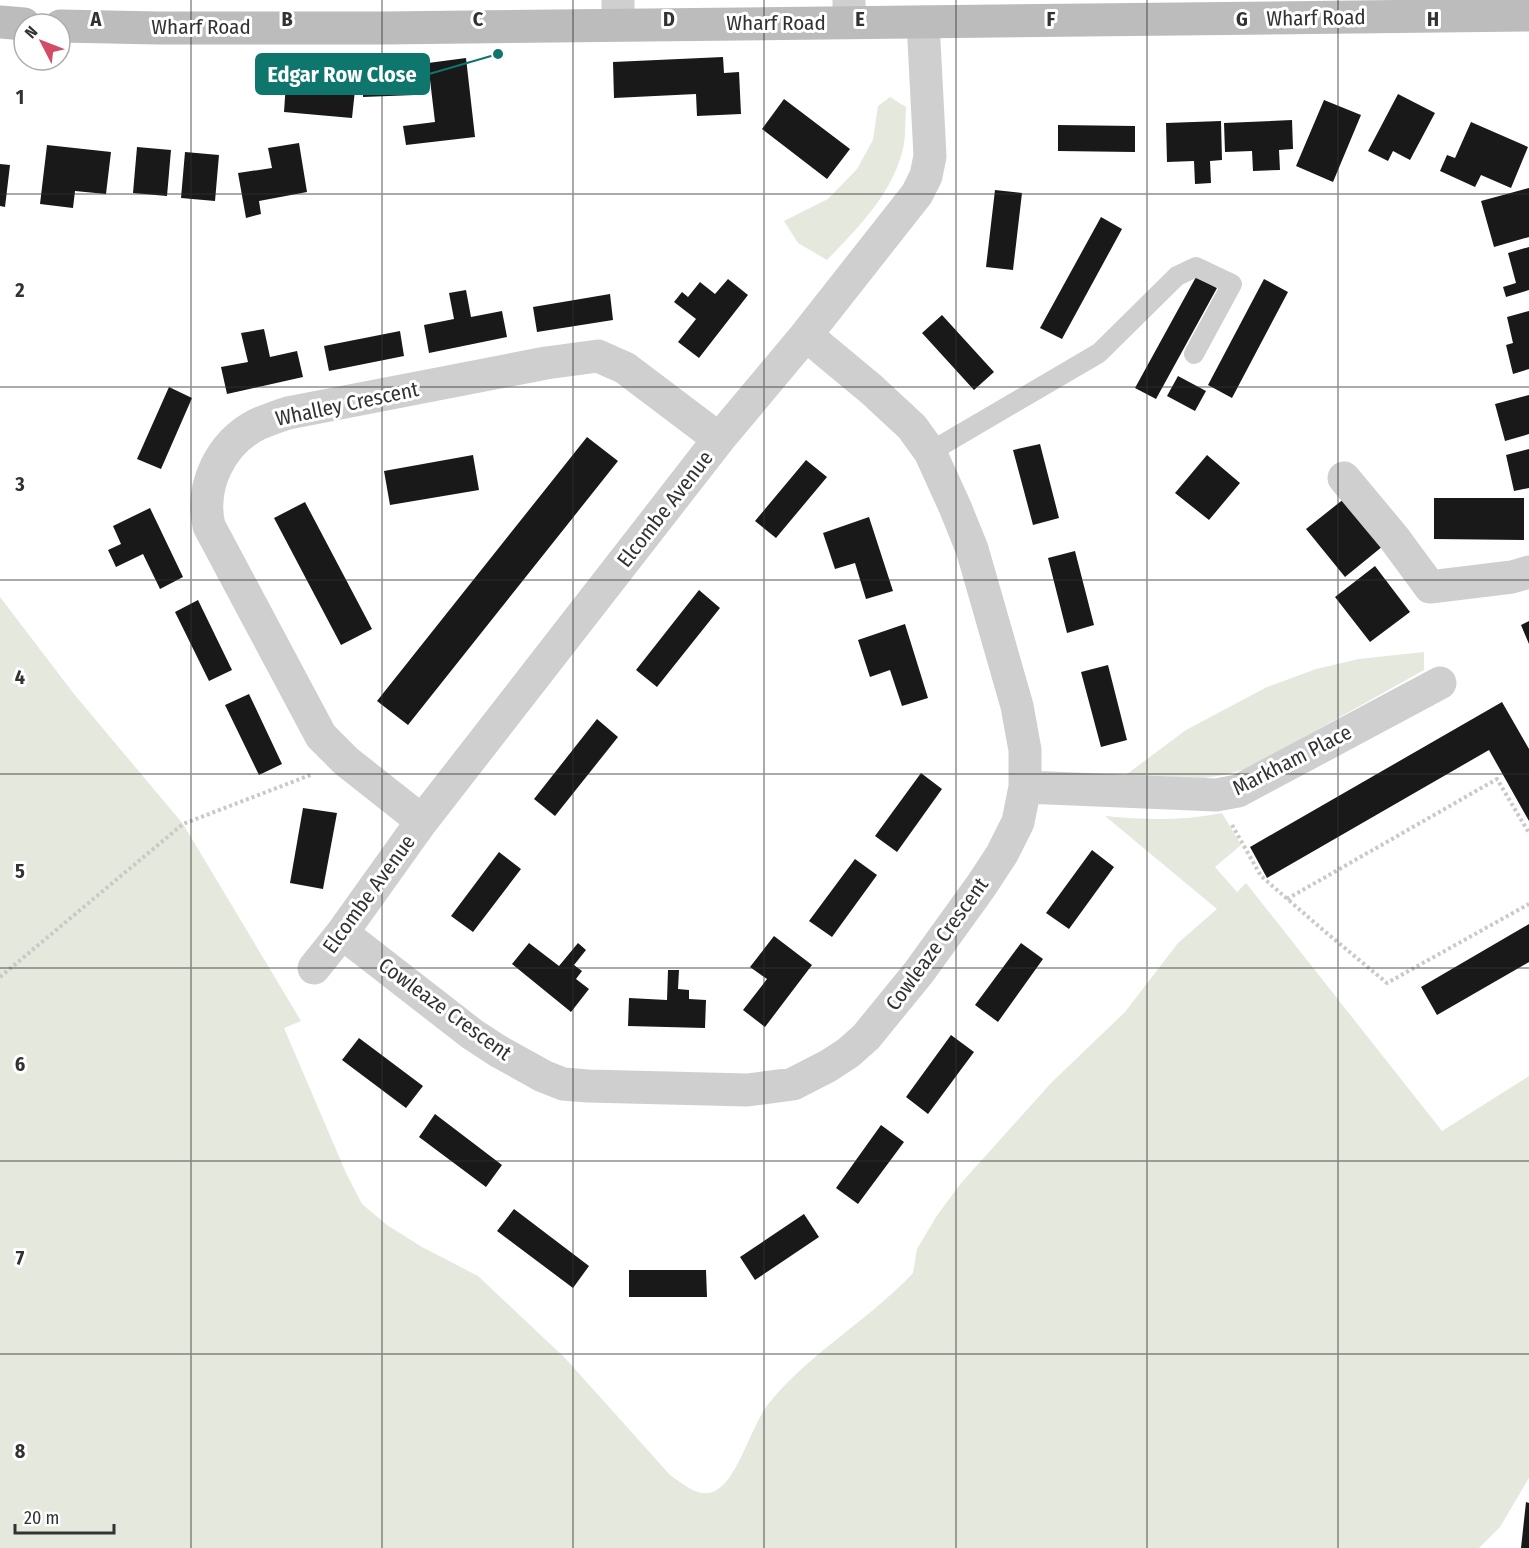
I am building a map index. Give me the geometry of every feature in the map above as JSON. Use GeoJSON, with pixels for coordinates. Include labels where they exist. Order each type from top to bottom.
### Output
{"type":"FeatureCollection","features":[{"type":"Feature","properties":{"kind":"main road","name":"Wharf Road"},"geometry":{"type":"LineString","coordinates":[[72,26],[384,27],[618,12],[849,11],[923,22],[1529,15]]}},
{"type":"Feature","properties":{"kind":"street","name":"Elcombe Avenue"},"geometry":{"type":"LineString","coordinates":[[314,968],[342,933],[422,821],[719,439],[806,335],[917,194],[926,176],[930,156],[923,22]]}},
{"type":"Feature","properties":{"kind":"street","name":"Cowleaze Crescent"},"geometry":{"type":"LineString","coordinates":[[342,933],[472,1034],[522,1065],[563,1084],[747,1090],[792,1084],[848,1053],[866,1037],[913,980],[981,886],[1002,854],[1018,822],[1025,787],[1025,750],[1017,706],[972,549],[930,452],[912,427],[871,389],[806,335]]}},
{"type":"Feature","properties":{"kind":"street","name":"Whalley Crescent"},"geometry":{"type":"LineString","coordinates":[[422,821],[346,761],[321,736],[209,526],[206,514],[211,477],[223,454],[257,425],[288,413],[546,363],[598,356],[625,368],[719,439]]}},
{"type":"Feature","properties":{"kind":"street"},"geometry":{"type":"LineString","coordinates":[[1344,478],[1394,538],[1430,587],[1512,577],[1529,572]]}},
{"type":"Feature","properties":{"kind":"street","name":"Markham Place"},"geometry":{"type":"LineString","coordinates":[[1025,787],[1216,795],[1238,791],[1440,683]]}},
{"type":"Feature","properties":{"kind":"lane"},"geometry":{"type":"LineString","coordinates":[[930,452],[1099,353],[1177,276],[1196,267],[1232,284],[1194,354]]}},
{"type":"Feature","properties":{"kind":"path"},"geometry":{"type":"LineString","coordinates":[[0,976],[183,824],[346,761]]}},
{"type":"Feature","properties":{"kind":"path"},"geometry":{"type":"LineString","coordinates":[[1287,898],[1497,779],[1529,833]]}},
{"type":"Feature","properties":{"kind":"path"},"geometry":{"type":"LineString","coordinates":[[1216,795],[1261,876],[1387,983],[1529,904]]}},
{"type":"Feature","properties":{"kind":"shaded area"},"geometry":{"type":"Polygon","coordinates":[[[890,97],[906,107],[904,144],[898,165],[891,181],[872,209],[827,260],[798,243],[784,221],[828,199],[857,169],[873,140],[878,106],[890,97]]]}},
{"type":"Feature","properties":{"kind":"shaded area"},"geometry":{"type":"Polygon","coordinates":[[[0,597],[74,694],[183,824],[301,1021],[284,1028],[346,1173],[362,1204],[387,1225],[422,1247],[478,1276],[565,1358],[670,1475],[697,1492],[709,1493],[723,1485],[738,1463],[763,1412],[786,1384],[803,1367],[878,1306],[913,1273],[917,1249],[936,1217],[961,1183],[1051,1083],[1125,1012],[1178,943],[1217,909],[1105,816],[1164,819],[1222,813],[1241,845],[1215,867],[1237,892],[1246,883],[1442,1131],[1529,1076],[1529,1478],[1500,1527],[1479,1548],[0,1548],[0,597]]]}},
{"type":"Feature","properties":{"kind":"shaded area"},"geometry":{"type":"Polygon","coordinates":[[[1424,652],[1424,670],[1249,768],[1197,779],[1123,777],[1186,730],[1267,687],[1316,669],[1359,659],[1424,652]]]}},
{"type":"Feature","properties":{"kind":"building"},"geometry":{"type":"Polygon","coordinates":[[[723,57],[724,73],[739,72],[741,114],[697,116],[696,94],[614,98],[613,62],[723,57]]]}},
{"type":"Feature","properties":{"kind":"building"},"geometry":{"type":"Polygon","coordinates":[[[466,58],[475,137],[406,145],[403,126],[435,122],[428,63],[466,58]]]}},
{"type":"Feature","properties":{"kind":"building"},"geometry":{"type":"Polygon","coordinates":[[[414,60],[415,95],[363,97],[362,62],[414,60]]]}},
{"type":"Feature","properties":{"kind":"building"},"geometry":{"type":"Polygon","coordinates":[[[286,83],[355,90],[352,118],[284,112],[286,83]]]}},
{"type":"Feature","properties":{"kind":"building"},"geometry":{"type":"Polygon","coordinates":[[[1398,94],[1435,113],[1410,160],[1393,151],[1388,161],[1368,151],[1398,94]]]}},
{"type":"Feature","properties":{"kind":"building"},"geometry":{"type":"Polygon","coordinates":[[[784,99],[850,149],[827,179],[762,129],[784,99]]]}},
{"type":"Feature","properties":{"kind":"building"},"geometry":{"type":"Polygon","coordinates":[[[1324,100],[1361,115],[1333,182],[1296,166],[1324,100]]]}},
{"type":"Feature","properties":{"kind":"building"},"geometry":{"type":"Polygon","coordinates":[[[1292,120],[1293,149],[1279,150],[1280,170],[1253,171],[1252,151],[1225,152],[1224,123],[1292,120]]]}},
{"type":"Feature","properties":{"kind":"building"},"geometry":{"type":"Polygon","coordinates":[[[1221,121],[1222,160],[1210,161],[1211,183],[1195,184],[1194,161],[1167,162],[1166,123],[1221,121]]]}},
{"type":"Feature","properties":{"kind":"building"},"geometry":{"type":"Polygon","coordinates":[[[1471,122],[1528,147],[1511,188],[1481,175],[1475,187],[1440,171],[1447,155],[1455,158],[1471,122]]]}},
{"type":"Feature","properties":{"kind":"building"},"geometry":{"type":"Polygon","coordinates":[[[1058,125],[1135,126],[1135,152],[1058,151],[1058,125]]]}},
{"type":"Feature","properties":{"kind":"building"},"geometry":{"type":"Polygon","coordinates":[[[299,143],[307,192],[259,201],[261,214],[246,218],[238,173],[272,168],[268,148],[299,143]]]}},
{"type":"Feature","properties":{"kind":"building"},"geometry":{"type":"Polygon","coordinates":[[[47,145],[111,152],[106,194],[75,191],[73,208],[40,204],[47,145]]]}},
{"type":"Feature","properties":{"kind":"building"},"geometry":{"type":"Polygon","coordinates":[[[137,147],[171,150],[167,196],[133,193],[137,147]]]}},
{"type":"Feature","properties":{"kind":"building"},"geometry":{"type":"Polygon","coordinates":[[[185,152],[219,155],[215,201],[181,198],[185,152]]]}},
{"type":"Feature","properties":{"kind":"building"},"geometry":{"type":"Polygon","coordinates":[[[0,164],[10,165],[5,207],[0,206],[0,164]]]}},
{"type":"Feature","properties":{"kind":"building"},"geometry":{"type":"Polygon","coordinates":[[[1529,188],[1529,237],[1494,247],[1481,201],[1529,188]]]}},
{"type":"Feature","properties":{"kind":"building"},"geometry":{"type":"Polygon","coordinates":[[[995,190],[1022,193],[1013,270],[986,267],[995,190]]]}},
{"type":"Feature","properties":{"kind":"building"},"geometry":{"type":"Polygon","coordinates":[[[1101,217],[1122,229],[1062,339],[1040,328],[1101,217]]]}},
{"type":"Feature","properties":{"kind":"building"},"geometry":{"type":"Polygon","coordinates":[[[1529,247],[1529,290],[1506,297],[1503,287],[1516,283],[1508,253],[1529,247]]]}},
{"type":"Feature","properties":{"kind":"building"},"geometry":{"type":"Polygon","coordinates":[[[1196,277],[1217,288],[1156,399],[1135,388],[1196,277]]]}},
{"type":"Feature","properties":{"kind":"building"},"geometry":{"type":"Polygon","coordinates":[[[728,279],[748,295],[699,358],[678,342],[696,319],[674,302],[682,292],[688,297],[700,282],[715,294],[728,279]]]}},
{"type":"Feature","properties":{"kind":"building"},"geometry":{"type":"Polygon","coordinates":[[[1264,279],[1288,292],[1232,398],[1208,385],[1264,279]]]}},
{"type":"Feature","properties":{"kind":"building"},"geometry":{"type":"Polygon","coordinates":[[[466,290],[471,317],[502,311],[507,337],[429,353],[424,325],[454,319],[449,293],[466,290]]]}},
{"type":"Feature","properties":{"kind":"building"},"geometry":{"type":"Polygon","coordinates":[[[610,294],[613,320],[537,332],[533,307],[610,294]]]}},
{"type":"Feature","properties":{"kind":"building"},"geometry":{"type":"Polygon","coordinates":[[[1529,311],[1529,369],[1513,374],[1506,345],[1513,343],[1507,317],[1529,311]]]}},
{"type":"Feature","properties":{"kind":"building"},"geometry":{"type":"Polygon","coordinates":[[[942,315],[994,372],[974,390],[922,333],[942,315]]]}},
{"type":"Feature","properties":{"kind":"building"},"geometry":{"type":"Polygon","coordinates":[[[264,329],[270,357],[297,351],[303,377],[227,394],[221,367],[248,362],[241,333],[264,329]]]}},
{"type":"Feature","properties":{"kind":"building"},"geometry":{"type":"Polygon","coordinates":[[[400,331],[404,356],[329,371],[324,346],[400,331]]]}},
{"type":"Feature","properties":{"kind":"building"},"geometry":{"type":"Polygon","coordinates":[[[1178,376],[1206,391],[1195,411],[1167,396],[1178,376]]]}},
{"type":"Feature","properties":{"kind":"building"},"geometry":{"type":"Polygon","coordinates":[[[169,387],[192,398],[161,469],[137,459],[169,387]]]}},
{"type":"Feature","properties":{"kind":"building"},"geometry":{"type":"Polygon","coordinates":[[[1529,395],[1529,434],[1505,441],[1495,404],[1529,395]]]}},
{"type":"Feature","properties":{"kind":"building"},"geometry":{"type":"Polygon","coordinates":[[[587,437],[618,461],[408,725],[377,701],[587,437]]]}},
{"type":"Feature","properties":{"kind":"building"},"geometry":{"type":"Polygon","coordinates":[[[1040,444],[1059,518],[1033,525],[1013,450],[1040,444]]]}},
{"type":"Feature","properties":{"kind":"building"},"geometry":{"type":"Polygon","coordinates":[[[1529,449],[1529,488],[1514,491],[1506,455],[1529,449]]]}},
{"type":"Feature","properties":{"kind":"building"},"geometry":{"type":"Polygon","coordinates":[[[473,455],[479,490],[390,505],[384,471],[473,455]]]}},
{"type":"Feature","properties":{"kind":"building"},"geometry":{"type":"Polygon","coordinates":[[[1207,455],[1240,483],[1209,520],[1175,493],[1207,455]]]}},
{"type":"Feature","properties":{"kind":"building"},"geometry":{"type":"Polygon","coordinates":[[[806,460],[827,477],[776,538],[755,521],[806,460]]]}},
{"type":"Feature","properties":{"kind":"building"},"geometry":{"type":"Polygon","coordinates":[[[1345,498],[1383,546],[1345,577],[1306,529],[1345,498]]]}},
{"type":"Feature","properties":{"kind":"building"},"geometry":{"type":"Polygon","coordinates":[[[1434,498],[1524,498],[1524,540],[1434,539],[1434,498]]]}},
{"type":"Feature","properties":{"kind":"building"},"geometry":{"type":"Polygon","coordinates":[[[305,502],[372,629],[341,645],[274,518],[305,502]]]}},
{"type":"Feature","properties":{"kind":"building"},"geometry":{"type":"Polygon","coordinates":[[[150,508],[183,577],[160,589],[143,554],[116,567],[108,550],[121,544],[113,526],[150,508]]]}},
{"type":"Feature","properties":{"kind":"building"},"geometry":{"type":"Polygon","coordinates":[[[869,517],[893,591],[866,599],[855,563],[835,569],[823,533],[869,517]]]}},
{"type":"Feature","properties":{"kind":"building"},"geometry":{"type":"Polygon","coordinates":[[[1075,551],[1094,625],[1067,633],[1048,558],[1075,551]]]}},
{"type":"Feature","properties":{"kind":"building"},"geometry":{"type":"Polygon","coordinates":[[[1375,566],[1410,612],[1370,642],[1335,597],[1375,566]]]}},
{"type":"Feature","properties":{"kind":"building"},"geometry":{"type":"Polygon","coordinates":[[[699,590],[720,608],[657,687],[636,670],[699,590]]]}},
{"type":"Feature","properties":{"kind":"building"},"geometry":{"type":"Polygon","coordinates":[[[198,600],[232,670],[209,681],[175,612],[198,600]]]}},
{"type":"Feature","properties":{"kind":"building"},"geometry":{"type":"Polygon","coordinates":[[[1529,621],[1529,644],[1521,625],[1529,621]]]}},
{"type":"Feature","properties":{"kind":"building"},"geometry":{"type":"Polygon","coordinates":[[[905,624],[928,698],[902,706],[890,670],[870,677],[858,640],[905,624]]]}},
{"type":"Feature","properties":{"kind":"building"},"geometry":{"type":"Polygon","coordinates":[[[1108,665],[1127,740],[1101,747],[1081,672],[1108,665]]]}},
{"type":"Feature","properties":{"kind":"building"},"geometry":{"type":"Polygon","coordinates":[[[249,694],[282,764],[259,775],[225,705],[249,694]]]}},
{"type":"Feature","properties":{"kind":"building"},"geometry":{"type":"Polygon","coordinates":[[[1502,702],[1529,749],[1529,821],[1489,750],[1267,878],[1250,847],[1502,702]]]}},
{"type":"Feature","properties":{"kind":"building"},"geometry":{"type":"Polygon","coordinates":[[[597,719],[618,737],[555,816],[534,799],[597,719]]]}},
{"type":"Feature","properties":{"kind":"building"},"geometry":{"type":"Polygon","coordinates":[[[921,773],[942,789],[897,852],[875,836],[921,773]]]}},
{"type":"Feature","properties":{"kind":"building"},"geometry":{"type":"Polygon","coordinates":[[[303,808],[337,813],[323,889],[290,883],[303,808]]]}},
{"type":"Feature","properties":{"kind":"building"},"geometry":{"type":"Polygon","coordinates":[[[1092,850],[1114,867],[1069,929],[1046,913],[1092,850]]]}},
{"type":"Feature","properties":{"kind":"building"},"geometry":{"type":"Polygon","coordinates":[[[499,852],[521,869],[473,932],[451,916],[499,852]]]}},
{"type":"Feature","properties":{"kind":"building"},"geometry":{"type":"Polygon","coordinates":[[[855,859],[877,875],[832,937],[809,921],[855,859]]]}},
{"type":"Feature","properties":{"kind":"building"},"geometry":{"type":"Polygon","coordinates":[[[1529,924],[1529,962],[1437,1015],[1421,987],[1529,924]]]}},
{"type":"Feature","properties":{"kind":"building"},"geometry":{"type":"Polygon","coordinates":[[[774,936],[812,965],[765,1027],[743,1010],[767,979],[750,967],[774,936]]]}},
{"type":"Feature","properties":{"kind":"building"},"geometry":{"type":"Polygon","coordinates":[[[529,943],[559,966],[578,943],[586,950],[574,965],[582,971],[576,979],[589,989],[571,1012],[512,964],[529,943]]]}},
{"type":"Feature","properties":{"kind":"building"},"geometry":{"type":"Polygon","coordinates":[[[1021,943],[1043,959],[998,1022],[975,1005],[1021,943]]]}},
{"type":"Feature","properties":{"kind":"building"},"geometry":{"type":"Polygon","coordinates":[[[668,970],[679,970],[678,989],[689,990],[689,999],[706,1000],[705,1028],[628,1026],[629,998],[667,1000],[668,970]]]}},
{"type":"Feature","properties":{"kind":"building"},"geometry":{"type":"Polygon","coordinates":[[[951,1035],[974,1052],[928,1114],[906,1097],[951,1035]]]}},
{"type":"Feature","properties":{"kind":"building"},"geometry":{"type":"Polygon","coordinates":[[[359,1038],[423,1086],[406,1108],[342,1060],[359,1038]]]}},
{"type":"Feature","properties":{"kind":"building"},"geometry":{"type":"Polygon","coordinates":[[[435,1114],[502,1165],[486,1187],[419,1137],[435,1114]]]}},
{"type":"Feature","properties":{"kind":"building"},"geometry":{"type":"Polygon","coordinates":[[[881,1125],[904,1142],[858,1204],[836,1188],[881,1125]]]}},
{"type":"Feature","properties":{"kind":"building"},"geometry":{"type":"Polygon","coordinates":[[[514,1209],[589,1266],[573,1288],[497,1231],[514,1209]]]}},
{"type":"Feature","properties":{"kind":"building"},"geometry":{"type":"Polygon","coordinates":[[[804,1214],[819,1237],[755,1280],[740,1257],[804,1214]]]}},
{"type":"Feature","properties":{"kind":"building"},"geometry":{"type":"Polygon","coordinates":[[[629,1270],[706,1270],[707,1297],[629,1297],[629,1270]]]}},
{"type":"Feature","properties":{"kind":"building"},"geometry":{"type":"Polygon","coordinates":[[[1526,1502],[1529,1503],[1529,1548],[1521,1548],[1526,1502]]]}},
{"type":"Feature","properties":{"kind":"place","name":"Edgar Row Close"},"geometry":{"type":"Point","coordinates":[498,54]}}]}
